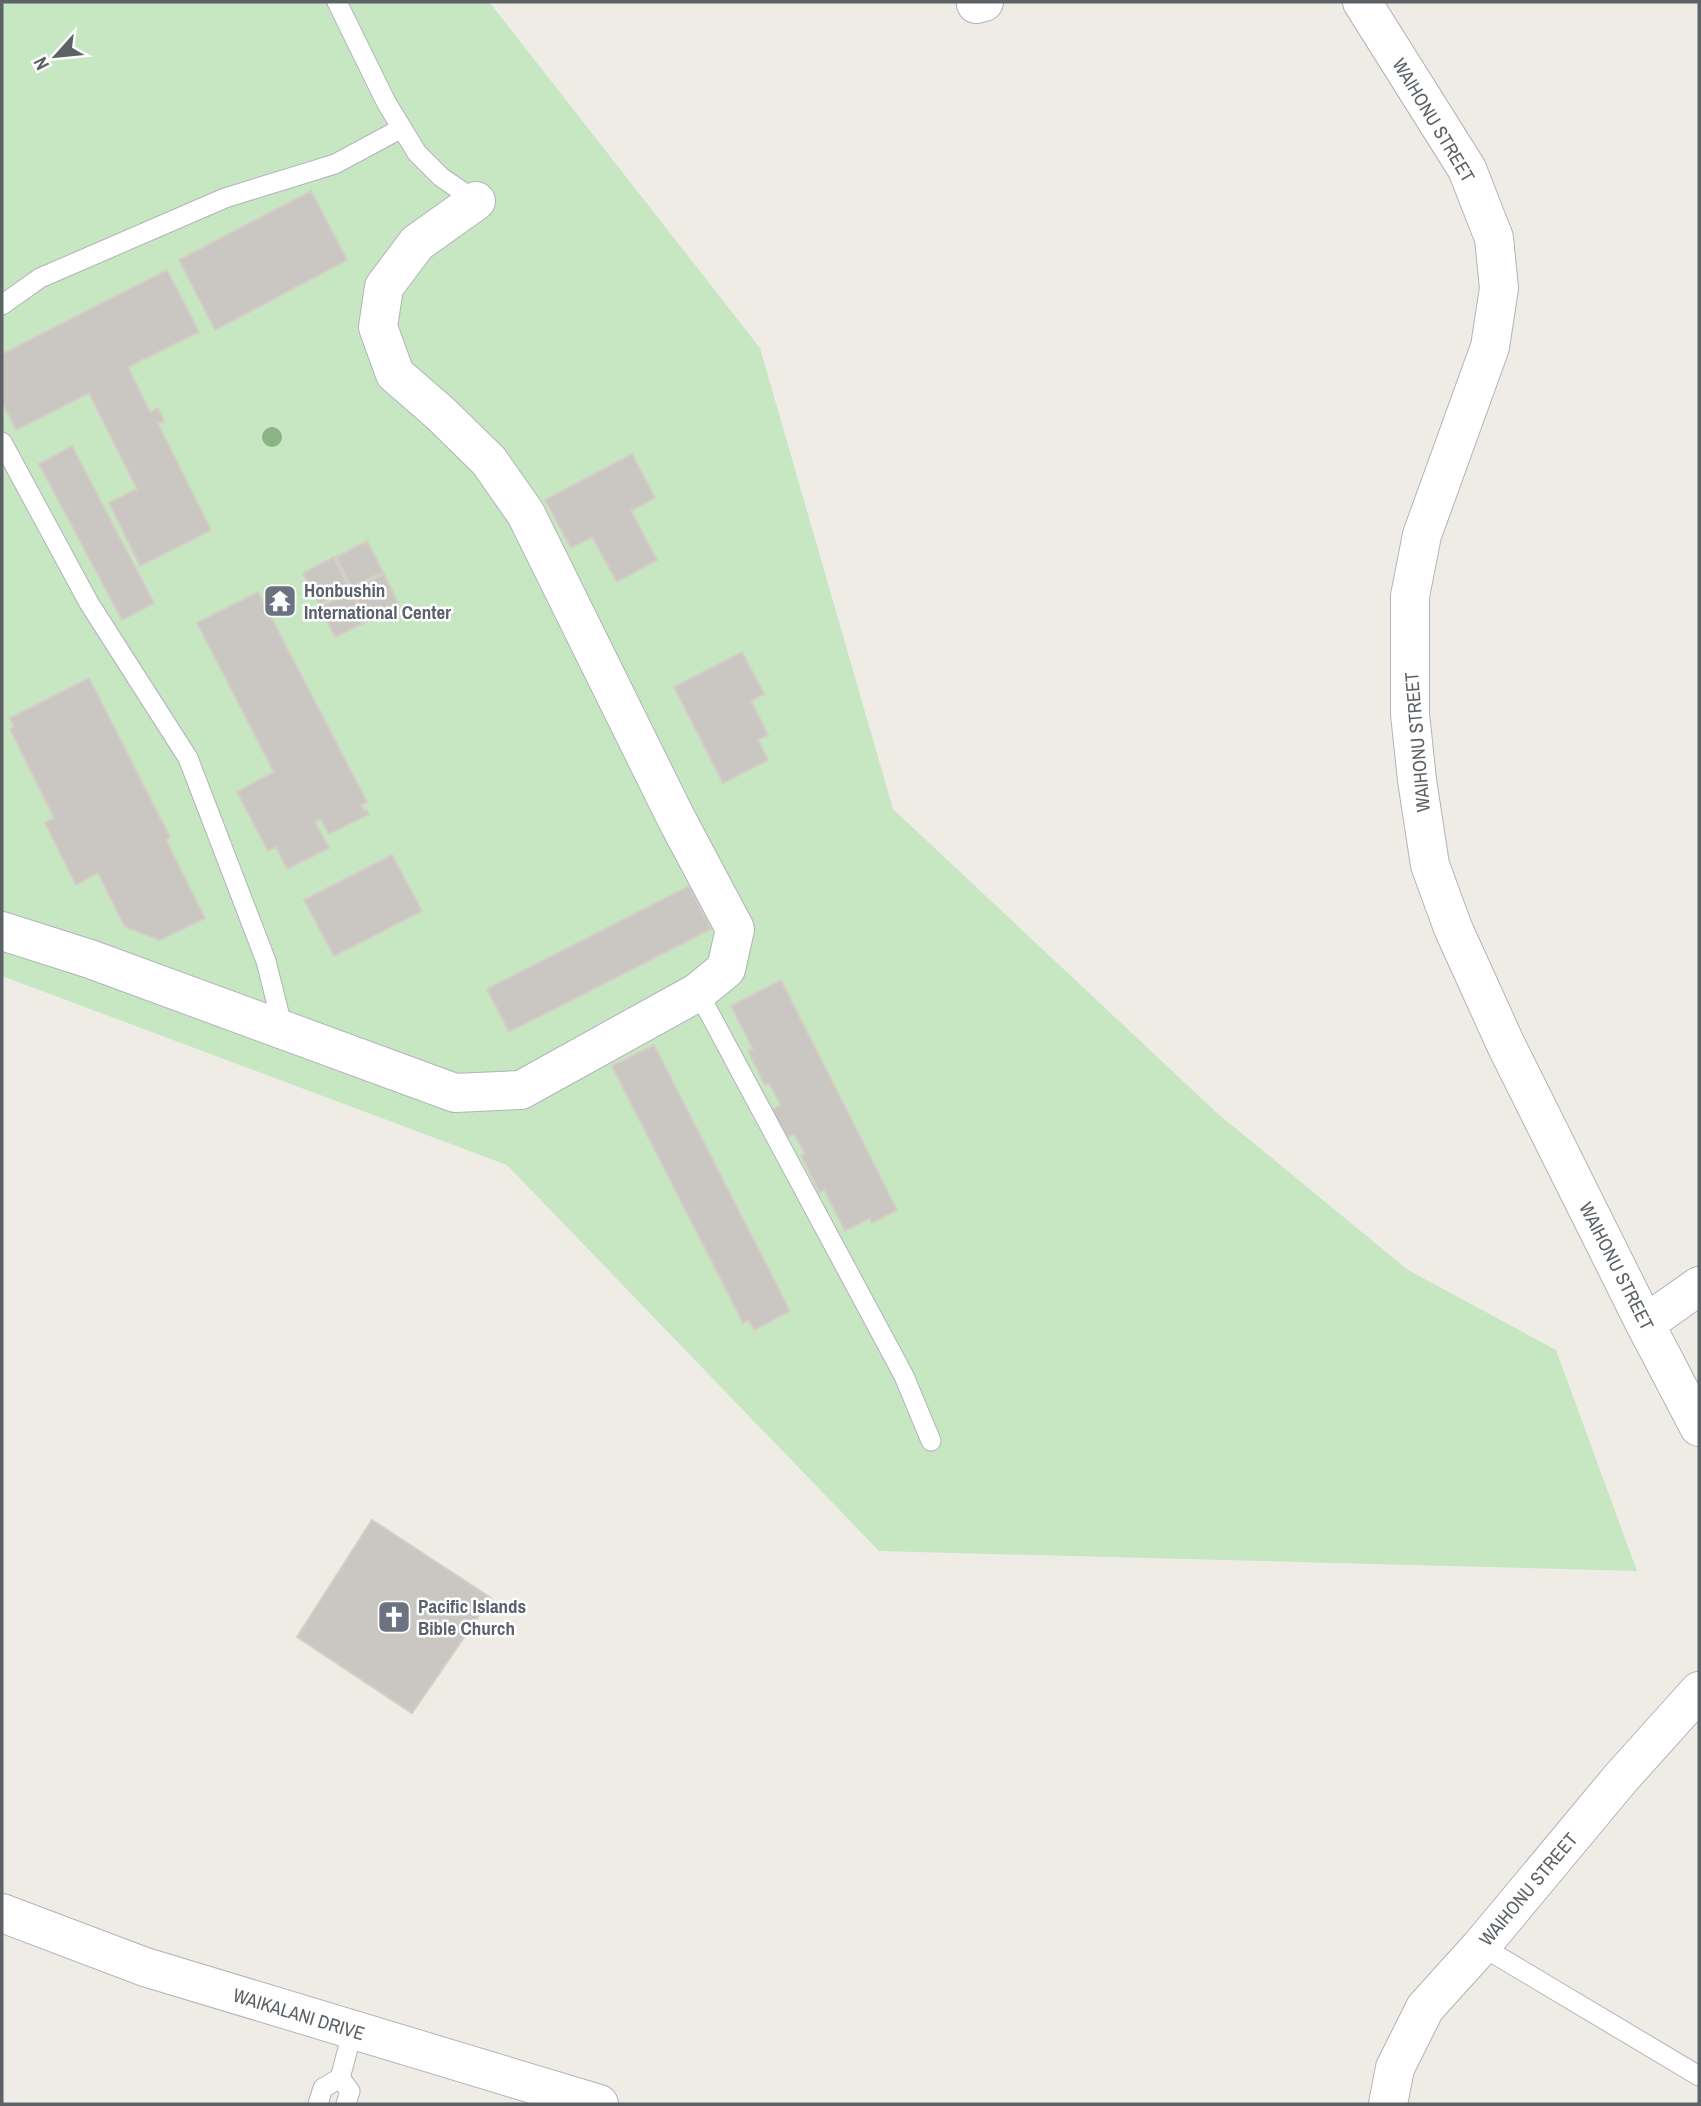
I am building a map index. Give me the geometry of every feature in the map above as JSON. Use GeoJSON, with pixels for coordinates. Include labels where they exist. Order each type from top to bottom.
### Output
{"type":"FeatureCollection","features":[{"type":"Feature","properties":{"kind":"street","name":"WAIHONU STREET"},"geometry":{"type":"LineString","coordinates":[[1362,2],[1467,169],[1494,237],[1499,288],[1490,347],[1422,536],[1410,596],[1410,713],[1430,865],[1454,928],[1506,1045],[1699,1427]]}},
{"type":"Feature","properties":{"kind":"street"},"geometry":{"type":"LineString","coordinates":[[2,931],[90,959],[455,1093],[521,1090],[698,992],[726,969],[735,929],[676,818],[526,514],[489,461],[395,374],[378,327],[384,288],[417,243],[476,201]]}},
{"type":"Feature","properties":{"kind":"street"},"geometry":{"type":"LineString","coordinates":[[1645,1324],[1699,1286]]}},
{"type":"Feature","properties":{"kind":"street","name":"WAIHONU STREET"},"geometry":{"type":"LineString","coordinates":[[1388,2104],[1395,2068],[1425,2008],[1481,1946],[1620,1779],[1699,1691]]}},
{"type":"Feature","properties":{"kind":"street","name":"WAIKALANI DRIVE"},"geometry":{"type":"LineString","coordinates":[[2,1913],[145,1967],[599,2104]]}},
{"type":"Feature","properties":{"kind":"lane"},"geometry":{"type":"LineString","coordinates":[[337,2],[386,102],[417,153],[441,177],[476,201]]}},
{"type":"Feature","properties":{"kind":"lane"},"geometry":{"type":"LineString","coordinates":[[2,304],[40,278],[225,198],[335,164],[402,128]]}},
{"type":"Feature","properties":{"kind":"lane"},"geometry":{"type":"LineString","coordinates":[[2,442],[89,603],[188,758],[266,961],[283,1030]]}},
{"type":"Feature","properties":{"kind":"lane"},"geometry":{"type":"LineString","coordinates":[[698,992],[904,1376],[931,1441]]}},
{"type":"Feature","properties":{"kind":"lane"},"geometry":{"type":"LineString","coordinates":[[1481,1946],[1699,2076]]}},
{"type":"Feature","properties":{"kind":"lane"},"geometry":{"type":"LineString","coordinates":[[318,2104],[323,2088],[340,2078],[353,2030]]}},
{"type":"Feature","properties":{"kind":"lane"},"geometry":{"type":"LineString","coordinates":[[340,2078],[350,2091],[346,2104]]}},
{"type":"Feature","properties":{"kind":"green space"},"geometry":{"type":"Polygon","coordinates":[[[2,2],[490,3],[760,348],[893,809],[1217,1113],[1408,1270],[1556,1350],[1637,1571],[879,1551],[507,1165],[2,976],[2,2]]]}},
{"type":"Feature","properties":{"kind":"building"},"geometry":{"type":"Polygon","coordinates":[[[311,191],[347,260],[215,330],[179,260],[311,191]]]}},
{"type":"Feature","properties":{"kind":"building"},"geometry":{"type":"Polygon","coordinates":[[[167,270],[199,332],[128,367],[150,412],[158,408],[164,421],[158,424],[211,530],[140,566],[109,503],[137,489],[89,393],[16,430],[2,402],[2,354],[167,270]]]}},
{"type":"Feature","properties":{"kind":"building"},"geometry":{"type":"Polygon","coordinates":[[[72,446],[154,603],[122,620],[39,464],[72,446]]]}},
{"type":"Feature","properties":{"kind":"building"},"geometry":{"type":"Polygon","coordinates":[[[632,454],[655,498],[631,511],[657,560],[617,582],[592,537],[571,548],[545,500],[632,454]]]}},
{"type":"Feature","properties":{"kind":"building"},"geometry":{"type":"Polygon","coordinates":[[[367,541],[383,572],[351,587],[336,557],[367,541]]]}},
{"type":"Feature","properties":{"kind":"building"},"geometry":{"type":"Polygon","coordinates":[[[334,557],[349,588],[319,604],[303,573],[334,557]]]}},
{"type":"Feature","properties":{"kind":"building"},"geometry":{"type":"Polygon","coordinates":[[[384,574],[399,605],[368,620],[352,590],[384,574]]]}},
{"type":"Feature","properties":{"kind":"building"},"geometry":{"type":"Polygon","coordinates":[[[351,591],[366,622],[335,637],[320,607],[351,591]]]}},
{"type":"Feature","properties":{"kind":"building"},"geometry":{"type":"Polygon","coordinates":[[[258,592],[367,802],[361,805],[369,814],[329,834],[321,819],[315,822],[329,848],[287,869],[276,847],[268,851],[237,792],[274,772],[197,623],[258,592]]]}},
{"type":"Feature","properties":{"kind":"building"},"geometry":{"type":"Polygon","coordinates":[[[742,652],[764,694],[751,701],[768,735],[758,740],[768,760],[723,783],[674,687],[742,652]]]}},
{"type":"Feature","properties":{"kind":"building"},"geometry":{"type":"Polygon","coordinates":[[[89,678],[170,837],[166,840],[205,918],[160,940],[125,927],[98,873],[76,885],[45,823],[54,818],[10,729],[14,727],[10,718],[89,678]]]}},
{"type":"Feature","properties":{"kind":"building"},"geometry":{"type":"Polygon","coordinates":[[[392,855],[422,911],[334,956],[304,900],[392,855]]]}},
{"type":"Feature","properties":{"kind":"building"},"geometry":{"type":"Polygon","coordinates":[[[689,886],[711,929],[509,1032],[487,989],[689,886]]]}},
{"type":"Feature","properties":{"kind":"building"},"geometry":{"type":"Polygon","coordinates":[[[781,980],[897,1210],[872,1223],[870,1218],[845,1231],[824,1190],[819,1192],[801,1155],[805,1153],[794,1134],[783,1139],[769,1111],[781,1105],[769,1083],[765,1085],[748,1051],[753,1049],[731,1006],[781,980]]]}},
{"type":"Feature","properties":{"kind":"building"},"geometry":{"type":"Polygon","coordinates":[[[654,1045],[790,1311],[754,1330],[749,1320],[743,1323],[612,1066],[654,1045]]]}},
{"type":"Feature","properties":{"kind":"building","name":"Pacific Islands Bible Church"},"geometry":{"type":"Polygon","coordinates":[[[372,1520],[491,1598],[412,1713],[297,1637],[372,1520]]]}},
{"type":"Feature","properties":{"kind":"place","name":"Honbushin International Center"},"geometry":{"type":"Point","coordinates":[280,601]}},
{"type":"Feature","properties":{"kind":"place","name":"Pacific Islands Bible Church"},"geometry":{"type":"Point","coordinates":[394,1617]}}]}
